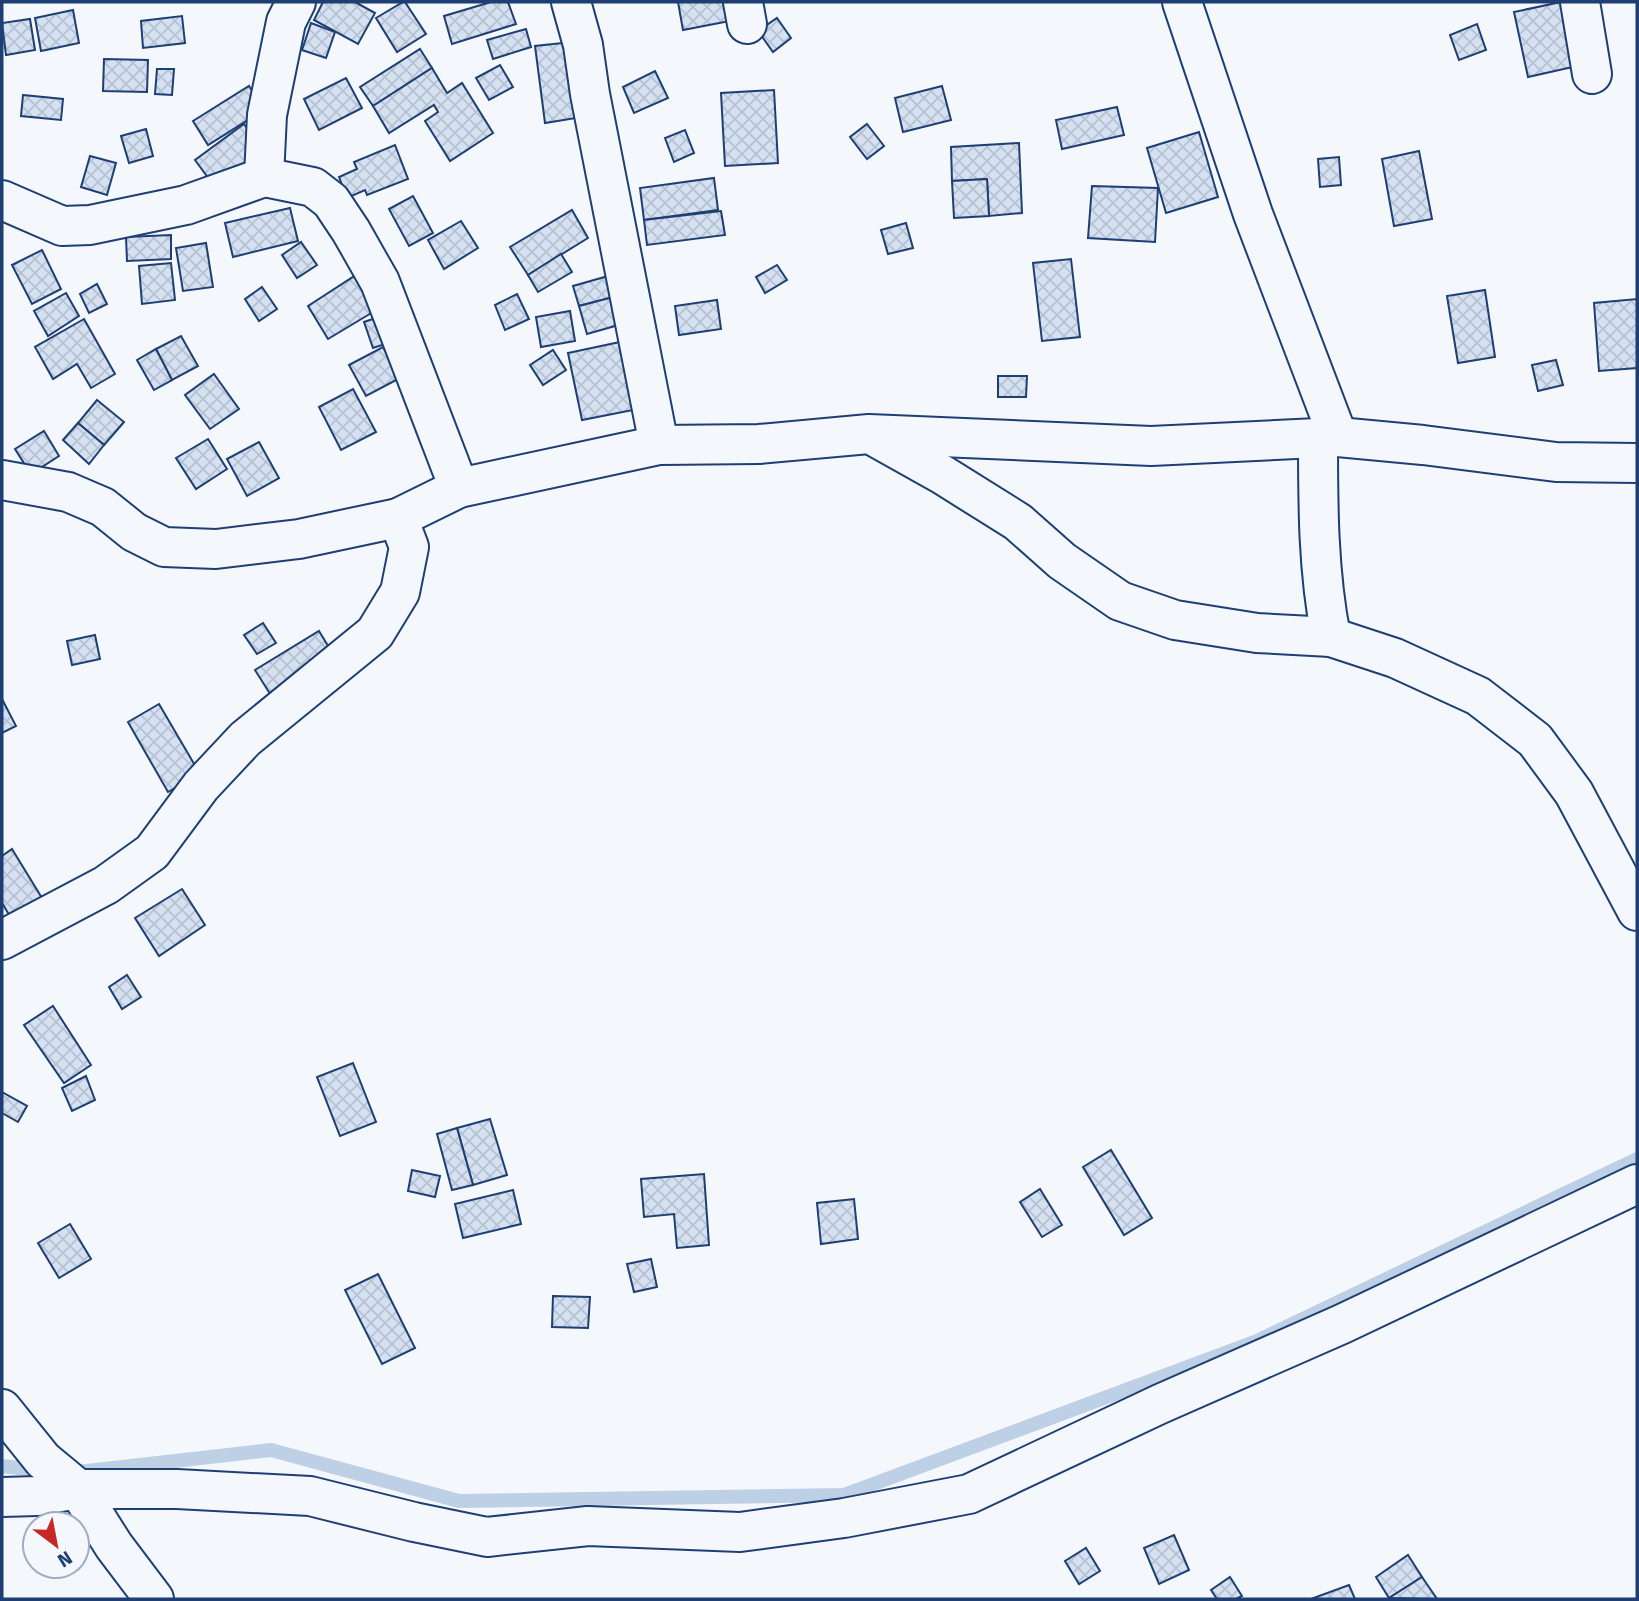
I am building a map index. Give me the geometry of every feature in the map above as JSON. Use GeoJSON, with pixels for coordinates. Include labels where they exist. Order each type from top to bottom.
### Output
{"type":"FeatureCollection","features":[{"type":"Feature","properties":{"kind":"street"},"geometry":{"type":"LineString","coordinates":[[264,177],[267,115],[286,22],[296,2]]}},
{"type":"Feature","properties":{"kind":"street"},"geometry":{"type":"LineString","coordinates":[[571,2],[583,45],[659,446]]}},
{"type":"Feature","properties":{"kind":"street"},"geometry":{"type":"LineString","coordinates":[[1182,2],[1328,438],[1318,523],[1322,583],[1331,637]]}},
{"type":"Feature","properties":{"kind":"street"},"geometry":{"type":"LineString","coordinates":[[1580,2],[1592,74]]}},
{"type":"Feature","properties":{"kind":"street"},"geometry":{"type":"LineString","coordinates":[[2,201],[62,226],[90,225],[186,205],[264,177],[313,187],[331,201],[385,293],[459,488]]}},
{"type":"Feature","properties":{"kind":"street"},"geometry":{"type":"LineString","coordinates":[[869,434],[943,475],[1018,522],[1062,561],[1120,601],[1175,620],[1257,633],[1331,637],[1395,658],[1478,696],[1535,740],[1574,793],[1637,911]]}},
{"type":"Feature","properties":{"kind":"street"},"geometry":{"type":"LineString","coordinates":[[2,480],[68,492],[103,507],[134,532],[164,547],[216,549],[299,539],[398,518],[459,488],[659,446],[759,444],[869,434],[1151,446],[1328,438],[1423,444],[1556,462],[1637,463]]}},
{"type":"Feature","properties":{"kind":"street"},"geometry":{"type":"LineString","coordinates":[[2,940],[106,885],[152,852],[201,786],[245,740],[375,633],[400,592],[409,548],[398,518]]}},
{"type":"Feature","properties":{"kind":"street"},"geometry":{"type":"LineString","coordinates":[[2,1497],[37,1496],[78,1489],[177,1489],[310,1496],[414,1522],[487,1536],[588,1527],[740,1532],[844,1518],[969,1494],[1160,1404],[1342,1324],[1637,1184]]}},
{"type":"Feature","properties":{"kind":"street"},"geometry":{"type":"LineString","coordinates":[[2,1409],[43,1460],[78,1489],[114,1546],[154,1599]]}},
{"type":"Feature","properties":{"kind":"building"},"geometry":{"type":"Polygon","coordinates":[[[323,2],[355,2],[375,13],[358,44],[314,20],[323,2]]]}},
{"type":"Feature","properties":{"kind":"building"},"geometry":{"type":"Polygon","coordinates":[[[403,2],[426,34],[397,52],[376,18],[403,2]]]}},
{"type":"Feature","properties":{"kind":"building"},"geometry":{"type":"Polygon","coordinates":[[[491,2],[508,2],[516,24],[452,44],[444,16],[491,2]]]}},
{"type":"Feature","properties":{"kind":"building"},"geometry":{"type":"Polygon","coordinates":[[[678,2],[732,2],[735,20],[683,30],[678,2]]]}},
{"type":"Feature","properties":{"kind":"building"},"geometry":{"type":"Polygon","coordinates":[[[1573,2],[1586,64],[1528,77],[1514,12],[1573,2]]]}},
{"type":"Feature","properties":{"kind":"building"},"geometry":{"type":"Polygon","coordinates":[[[73,10],[79,43],[41,51],[35,18],[73,10]]]}},
{"type":"Feature","properties":{"kind":"building"},"geometry":{"type":"Polygon","coordinates":[[[182,16],[185,43],[143,48],[141,21],[182,16]]]}},
{"type":"Feature","properties":{"kind":"building"},"geometry":{"type":"Polygon","coordinates":[[[777,18],[791,38],[773,52],[758,31],[777,18]]]}},
{"type":"Feature","properties":{"kind":"building"},"geometry":{"type":"Polygon","coordinates":[[[30,19],[35,50],[6,55],[2,23],[30,19]]]}},
{"type":"Feature","properties":{"kind":"building"},"geometry":{"type":"Polygon","coordinates":[[[311,23],[335,32],[326,58],[302,50],[311,23]]]}},
{"type":"Feature","properties":{"kind":"building"},"geometry":{"type":"Polygon","coordinates":[[[1477,24],[1486,50],[1459,60],[1450,35],[1477,24]]]}},
{"type":"Feature","properties":{"kind":"building"},"geometry":{"type":"Polygon","coordinates":[[[526,29],[531,47],[493,59],[487,40],[526,29]]]}},
{"type":"Feature","properties":{"kind":"building"},"geometry":{"type":"Polygon","coordinates":[[[572,42],[582,117],[545,123],[535,46],[572,42]]]}},
{"type":"Feature","properties":{"kind":"building"},"geometry":{"type":"Polygon","coordinates":[[[420,49],[432,68],[373,106],[360,87],[420,49]]]}},
{"type":"Feature","properties":{"kind":"building"},"geometry":{"type":"Polygon","coordinates":[[[104,59],[148,60],[147,92],[103,91],[104,59]]]}},
{"type":"Feature","properties":{"kind":"building"},"geometry":{"type":"Polygon","coordinates":[[[500,65],[513,87],[489,100],[476,78],[500,65]]]}},
{"type":"Feature","properties":{"kind":"building"},"geometry":{"type":"Polygon","coordinates":[[[432,68],[447,93],[462,83],[493,133],[450,161],[425,121],[438,112],[434,105],[389,133],[373,106],[432,68]]]}},
{"type":"Feature","properties":{"kind":"building"},"geometry":{"type":"Polygon","coordinates":[[[157,69],[174,69],[172,95],[155,94],[157,69]]]}},
{"type":"Feature","properties":{"kind":"building"},"geometry":{"type":"Polygon","coordinates":[[[655,71],[668,98],[634,113],[623,87],[655,71]]]}},
{"type":"Feature","properties":{"kind":"building"},"geometry":{"type":"Polygon","coordinates":[[[346,78],[362,108],[319,130],[304,99],[346,78]]]}},
{"type":"Feature","properties":{"kind":"building"},"geometry":{"type":"Polygon","coordinates":[[[249,86],[264,110],[208,145],[193,121],[249,86]]]}},
{"type":"Feature","properties":{"kind":"building"},"geometry":{"type":"Polygon","coordinates":[[[942,86],[951,120],[903,132],[895,98],[942,86]]]}},
{"type":"Feature","properties":{"kind":"building"},"geometry":{"type":"Polygon","coordinates":[[[774,90],[778,163],[725,166],[721,93],[774,90]]]}},
{"type":"Feature","properties":{"kind":"building"},"geometry":{"type":"Polygon","coordinates":[[[23,95],[63,99],[61,120],[21,116],[23,95]]]}},
{"type":"Feature","properties":{"kind":"building"},"geometry":{"type":"Polygon","coordinates":[[[1117,107],[1124,135],[1062,149],[1056,120],[1117,107]]]}},
{"type":"Feature","properties":{"kind":"building"},"geometry":{"type":"Polygon","coordinates":[[[244,124],[264,152],[215,187],[195,160],[244,124]]]}},
{"type":"Feature","properties":{"kind":"building"},"geometry":{"type":"Polygon","coordinates":[[[867,124],[884,146],[867,159],[850,137],[867,124]]]}},
{"type":"Feature","properties":{"kind":"building"},"geometry":{"type":"Polygon","coordinates":[[[146,129],[153,156],[129,163],[121,136],[146,129]]]}},
{"type":"Feature","properties":{"kind":"building"},"geometry":{"type":"Polygon","coordinates":[[[685,130],[694,153],[674,162],[665,138],[685,130]]]}},
{"type":"Feature","properties":{"kind":"building"},"geometry":{"type":"Polygon","coordinates":[[[1199,132],[1218,197],[1166,213],[1147,148],[1199,132]]]}},
{"type":"Feature","properties":{"kind":"building"},"geometry":{"type":"Polygon","coordinates":[[[1019,143],[1022,213],[989,216],[987,179],[952,181],[951,147],[1019,143]]]}},
{"type":"Feature","properties":{"kind":"building"},"geometry":{"type":"Polygon","coordinates":[[[395,145],[408,179],[367,195],[365,190],[347,198],[339,177],[357,169],[354,162],[395,145]]]}},
{"type":"Feature","properties":{"kind":"building"},"geometry":{"type":"Polygon","coordinates":[[[1419,151],[1432,219],[1394,226],[1382,159],[1419,151]]]}},
{"type":"Feature","properties":{"kind":"building"},"geometry":{"type":"Polygon","coordinates":[[[90,156],[116,163],[107,195],[81,187],[90,156]]]}},
{"type":"Feature","properties":{"kind":"building"},"geometry":{"type":"Polygon","coordinates":[[[1339,157],[1341,185],[1320,187],[1318,159],[1339,157]]]}},
{"type":"Feature","properties":{"kind":"building"},"geometry":{"type":"Polygon","coordinates":[[[714,178],[718,210],[644,220],[640,188],[714,178]]]}},
{"type":"Feature","properties":{"kind":"building"},"geometry":{"type":"Polygon","coordinates":[[[987,179],[989,216],[954,218],[952,181],[987,179]]]}},
{"type":"Feature","properties":{"kind":"building"},"geometry":{"type":"Polygon","coordinates":[[[1092,186],[1158,188],[1155,242],[1088,238],[1092,186]]]}},
{"type":"Feature","properties":{"kind":"building"},"geometry":{"type":"Polygon","coordinates":[[[413,196],[433,233],[409,246],[389,209],[413,196]]]}},
{"type":"Feature","properties":{"kind":"building"},"geometry":{"type":"Polygon","coordinates":[[[290,208],[298,241],[233,257],[225,223],[290,208]]]}},
{"type":"Feature","properties":{"kind":"building"},"geometry":{"type":"Polygon","coordinates":[[[572,210],[588,238],[528,275],[510,247],[572,210]]]}},
{"type":"Feature","properties":{"kind":"building"},"geometry":{"type":"Polygon","coordinates":[[[721,211],[725,235],[647,245],[644,220],[721,211]]]}},
{"type":"Feature","properties":{"kind":"building"},"geometry":{"type":"Polygon","coordinates":[[[461,221],[478,248],[444,269],[428,240],[461,221]]]}},
{"type":"Feature","properties":{"kind":"building"},"geometry":{"type":"Polygon","coordinates":[[[906,223],[913,248],[888,254],[881,230],[906,223]]]}},
{"type":"Feature","properties":{"kind":"building"},"geometry":{"type":"Polygon","coordinates":[[[171,235],[171,259],[127,261],[126,237],[171,235]]]}},
{"type":"Feature","properties":{"kind":"building"},"geometry":{"type":"Polygon","coordinates":[[[301,242],[317,265],[297,278],[282,255],[301,242]]]}},
{"type":"Feature","properties":{"kind":"building"},"geometry":{"type":"Polygon","coordinates":[[[206,243],[213,287],[183,291],[176,248],[206,243]]]}},
{"type":"Feature","properties":{"kind":"building"},"geometry":{"type":"Polygon","coordinates":[[[42,250],[61,289],[32,304],[12,265],[42,250]]]}},
{"type":"Feature","properties":{"kind":"building"},"geometry":{"type":"Polygon","coordinates":[[[561,254],[572,272],[538,292],[528,275],[561,254]]]}},
{"type":"Feature","properties":{"kind":"building"},"geometry":{"type":"Polygon","coordinates":[[[1071,259],[1080,337],[1042,341],[1033,263],[1071,259]]]}},
{"type":"Feature","properties":{"kind":"building"},"geometry":{"type":"Polygon","coordinates":[[[171,263],[175,300],[142,304],[139,266],[171,263]]]}},
{"type":"Feature","properties":{"kind":"building"},"geometry":{"type":"Polygon","coordinates":[[[777,265],[787,280],[765,293],[756,277],[777,265]]]}},
{"type":"Feature","properties":{"kind":"building"},"geometry":{"type":"Polygon","coordinates":[[[615,274],[621,295],[579,306],[573,286],[615,274]]]}},
{"type":"Feature","properties":{"kind":"building"},"geometry":{"type":"Polygon","coordinates":[[[356,275],[378,309],[328,339],[308,306],[356,275]]]}},
{"type":"Feature","properties":{"kind":"building"},"geometry":{"type":"Polygon","coordinates":[[[97,284],[107,304],[89,313],[80,294],[97,284]]]}},
{"type":"Feature","properties":{"kind":"building"},"geometry":{"type":"Polygon","coordinates":[[[262,287],[277,309],[259,321],[245,299],[262,287]]]}},
{"type":"Feature","properties":{"kind":"building"},"geometry":{"type":"Polygon","coordinates":[[[1485,290],[1495,357],[1458,363],[1447,296],[1485,290]]]}},
{"type":"Feature","properties":{"kind":"building"},"geometry":{"type":"Polygon","coordinates":[[[66,293],[79,316],[48,336],[34,311],[66,293]]]}},
{"type":"Feature","properties":{"kind":"building"},"geometry":{"type":"Polygon","coordinates":[[[517,294],[529,319],[505,330],[495,305],[517,294]]]}},
{"type":"Feature","properties":{"kind":"building"},"geometry":{"type":"Polygon","coordinates":[[[621,295],[629,322],[587,334],[579,306],[621,295]]]}},
{"type":"Feature","properties":{"kind":"building"},"geometry":{"type":"Polygon","coordinates":[[[1637,299],[1637,368],[1599,371],[1594,303],[1637,299]]]}},
{"type":"Feature","properties":{"kind":"building"},"geometry":{"type":"Polygon","coordinates":[[[717,300],[721,329],[679,335],[675,306],[717,300]]]}},
{"type":"Feature","properties":{"kind":"building"},"geometry":{"type":"Polygon","coordinates":[[[570,311],[575,341],[541,347],[536,317],[570,311]]]}},
{"type":"Feature","properties":{"kind":"building"},"geometry":{"type":"Polygon","coordinates":[[[388,314],[397,340],[373,348],[364,322],[388,314]]]}},
{"type":"Feature","properties":{"kind":"building"},"geometry":{"type":"Polygon","coordinates":[[[84,319],[115,374],[91,388],[77,364],[53,379],[35,347],[84,319]]]}},
{"type":"Feature","properties":{"kind":"building"},"geometry":{"type":"Polygon","coordinates":[[[181,336],[198,366],[172,380],[156,349],[181,336]]]}},
{"type":"Feature","properties":{"kind":"building"},"geometry":{"type":"Polygon","coordinates":[[[620,342],[633,410],[582,420],[568,353],[620,342]]]}},
{"type":"Feature","properties":{"kind":"building"},"geometry":{"type":"Polygon","coordinates":[[[383,347],[400,378],[366,396],[349,365],[383,347]]]}},
{"type":"Feature","properties":{"kind":"building"},"geometry":{"type":"Polygon","coordinates":[[[156,349],[172,380],[154,390],[137,360],[156,349]]]}},
{"type":"Feature","properties":{"kind":"building"},"geometry":{"type":"Polygon","coordinates":[[[553,350],[566,370],[543,385],[530,365],[553,350]]]}},
{"type":"Feature","properties":{"kind":"building"},"geometry":{"type":"Polygon","coordinates":[[[1556,360],[1563,385],[1538,391],[1532,365],[1556,360]]]}},
{"type":"Feature","properties":{"kind":"building"},"geometry":{"type":"Polygon","coordinates":[[[214,374],[239,409],[210,429],[185,395],[214,374]]]}},
{"type":"Feature","properties":{"kind":"building"},"geometry":{"type":"Polygon","coordinates":[[[998,376],[1027,376],[1026,397],[998,397],[998,376]]]}},
{"type":"Feature","properties":{"kind":"building"},"geometry":{"type":"Polygon","coordinates":[[[353,389],[376,432],[341,450],[319,407],[353,389]]]}},
{"type":"Feature","properties":{"kind":"building"},"geometry":{"type":"Polygon","coordinates":[[[97,400],[124,422],[104,445],[78,423],[97,400]]]}},
{"type":"Feature","properties":{"kind":"building"},"geometry":{"type":"Polygon","coordinates":[[[78,423],[104,445],[89,464],[63,440],[78,423]]]}},
{"type":"Feature","properties":{"kind":"building"},"geometry":{"type":"Polygon","coordinates":[[[44,431],[59,456],[31,474],[15,449],[44,431]]]}},
{"type":"Feature","properties":{"kind":"building"},"geometry":{"type":"Polygon","coordinates":[[[208,439],[227,469],[196,489],[176,458],[208,439]]]}},
{"type":"Feature","properties":{"kind":"building"},"geometry":{"type":"Polygon","coordinates":[[[259,442],[279,478],[247,496],[227,459],[259,442]]]}},
{"type":"Feature","properties":{"kind":"building"},"geometry":{"type":"Polygon","coordinates":[[[263,623],[276,643],[257,654],[244,635],[263,623]]]}},
{"type":"Feature","properties":{"kind":"building"},"geometry":{"type":"Polygon","coordinates":[[[319,631],[336,659],[272,697],[255,670],[319,631]]]}},
{"type":"Feature","properties":{"kind":"building"},"geometry":{"type":"Polygon","coordinates":[[[95,635],[100,659],[72,665],[67,641],[95,635]]]}},
{"type":"Feature","properties":{"kind":"building"},"geometry":{"type":"Polygon","coordinates":[[[2,699],[16,726],[2,733],[2,699]]]}},
{"type":"Feature","properties":{"kind":"building"},"geometry":{"type":"Polygon","coordinates":[[[159,704],[200,774],[168,792],[128,722],[159,704]]]}},
{"type":"Feature","properties":{"kind":"building"},"geometry":{"type":"Polygon","coordinates":[[[12,849],[45,903],[14,923],[2,903],[2,856],[12,849]]]}},
{"type":"Feature","properties":{"kind":"building"},"geometry":{"type":"Polygon","coordinates":[[[182,889],[205,925],[159,956],[135,918],[182,889]]]}},
{"type":"Feature","properties":{"kind":"building"},"geometry":{"type":"Polygon","coordinates":[[[127,975],[141,997],[122,1009],[109,987],[127,975]]]}},
{"type":"Feature","properties":{"kind":"building"},"geometry":{"type":"Polygon","coordinates":[[[53,1006],[91,1065],[64,1083],[24,1025],[53,1006]]]}},
{"type":"Feature","properties":{"kind":"building"},"geometry":{"type":"Polygon","coordinates":[[[353,1063],[376,1122],[340,1136],[317,1077],[353,1063]]]}},
{"type":"Feature","properties":{"kind":"building"},"geometry":{"type":"Polygon","coordinates":[[[86,1076],[95,1100],[72,1111],[62,1088],[86,1076]]]}},
{"type":"Feature","properties":{"kind":"building"},"geometry":{"type":"Polygon","coordinates":[[[2,1092],[27,1106],[18,1122],[2,1113],[2,1092]]]}},
{"type":"Feature","properties":{"kind":"building"},"geometry":{"type":"Polygon","coordinates":[[[490,1119],[507,1175],[473,1185],[457,1128],[490,1119]]]}},
{"type":"Feature","properties":{"kind":"building"},"geometry":{"type":"Polygon","coordinates":[[[457,1128],[473,1185],[452,1190],[437,1134],[457,1128]]]}},
{"type":"Feature","properties":{"kind":"building"},"geometry":{"type":"Polygon","coordinates":[[[1111,1150],[1152,1218],[1124,1235],[1083,1167],[1111,1150]]]}},
{"type":"Feature","properties":{"kind":"building"},"geometry":{"type":"Polygon","coordinates":[[[412,1170],[440,1176],[435,1197],[408,1191],[412,1170]]]}},
{"type":"Feature","properties":{"kind":"building"},"geometry":{"type":"Polygon","coordinates":[[[704,1174],[709,1245],[677,1248],[674,1214],[644,1217],[641,1179],[704,1174]]]}},
{"type":"Feature","properties":{"kind":"building"},"geometry":{"type":"Polygon","coordinates":[[[1040,1189],[1062,1225],[1042,1237],[1020,1202],[1040,1189]]]}},
{"type":"Feature","properties":{"kind":"building"},"geometry":{"type":"Polygon","coordinates":[[[513,1190],[521,1224],[463,1238],[455,1204],[513,1190]]]}},
{"type":"Feature","properties":{"kind":"building"},"geometry":{"type":"Polygon","coordinates":[[[854,1199],[858,1239],[821,1244],[817,1203],[854,1199]]]}},
{"type":"Feature","properties":{"kind":"building"},"geometry":{"type":"Polygon","coordinates":[[[70,1224],[91,1259],[59,1278],[38,1243],[70,1224]]]}},
{"type":"Feature","properties":{"kind":"building"},"geometry":{"type":"Polygon","coordinates":[[[651,1259],[657,1287],[634,1292],[627,1264],[651,1259]]]}},
{"type":"Feature","properties":{"kind":"building"},"geometry":{"type":"Polygon","coordinates":[[[378,1274],[415,1348],[382,1364],[345,1290],[378,1274]]]}},
{"type":"Feature","properties":{"kind":"building"},"geometry":{"type":"Polygon","coordinates":[[[553,1296],[590,1297],[588,1328],[552,1327],[553,1296]]]}},
{"type":"Feature","properties":{"kind":"building"},"geometry":{"type":"Polygon","coordinates":[[[1174,1535],[1189,1570],[1159,1584],[1144,1548],[1174,1535]]]}},
{"type":"Feature","properties":{"kind":"building"},"geometry":{"type":"Polygon","coordinates":[[[1086,1548],[1100,1571],[1079,1584],[1065,1561],[1086,1548]]]}},
{"type":"Feature","properties":{"kind":"building"},"geometry":{"type":"Polygon","coordinates":[[[1408,1555],[1422,1577],[1389,1598],[1376,1577],[1408,1555]]]}},
{"type":"Feature","properties":{"kind":"building"},"geometry":{"type":"Polygon","coordinates":[[[1230,1577],[1242,1596],[1236,1599],[1217,1599],[1211,1590],[1230,1577]]]}},
{"type":"Feature","properties":{"kind":"building"},"geometry":{"type":"Polygon","coordinates":[[[1422,1577],[1437,1599],[1389,1598],[1422,1577]]]}},
{"type":"Feature","properties":{"kind":"building"},"geometry":{"type":"Polygon","coordinates":[[[1349,1585],[1355,1599],[1311,1599],[1349,1585]]]}},
{"type":"Feature","properties":{"kind":"waterway"},"geometry":{"type":"LineString","coordinates":[[78,1472],[271,1450],[459,1501],[844,1495],[1257,1341],[1637,1159]]}},
{"type":"Feature","properties":{"kind":"waterway"},"geometry":{"type":"LineString","coordinates":[[2,1466],[44,1471]]}}]}
